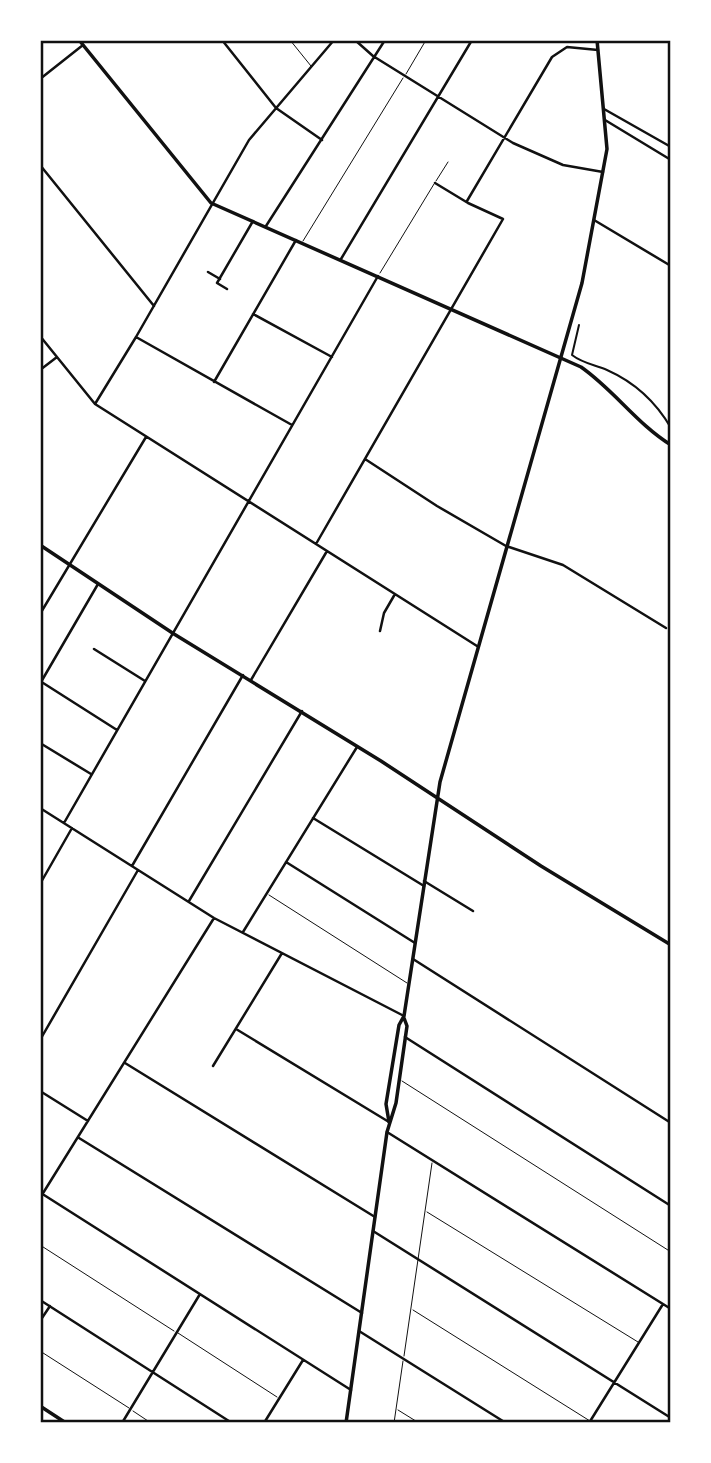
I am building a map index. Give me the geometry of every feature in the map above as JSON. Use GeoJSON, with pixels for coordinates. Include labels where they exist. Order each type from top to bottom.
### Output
{"type":"FeatureCollection","features":[{"type":"Feature","properties":{"kind":"main road"},"geometry":{"type":"LineString","coordinates":[[79,40],[211,202],[561,357],[599,379],[646,428],[671,445]]}},
{"type":"Feature","properties":{"kind":"main road"},"geometry":{"type":"LineString","coordinates":[[389,1122],[387,1104],[399,1025],[404,1016],[437,797],[582,283],[604,173],[607,149],[597,40]]}},
{"type":"Feature","properties":{"kind":"main road"},"geometry":{"type":"LineString","coordinates":[[40,545],[174,634],[671,945]]}},
{"type":"Feature","properties":{"kind":"main road"},"geometry":{"type":"LineString","coordinates":[[346,1423],[387,1132],[400,1080],[407,1026],[404,1016]]}},
{"type":"Feature","properties":{"kind":"main road"},"geometry":{"type":"LineString","coordinates":[[40,1406],[66,1423]]}},
{"type":"Feature","properties":{"kind":"street"},"geometry":{"type":"LineString","coordinates":[[222,40],[276,108],[322,140]]}},
{"type":"Feature","properties":{"kind":"street"},"geometry":{"type":"LineString","coordinates":[[95,404],[249,140],[334,40]]}},
{"type":"Feature","properties":{"kind":"street"},"geometry":{"type":"LineString","coordinates":[[355,40],[373,56],[504,138],[563,165],[604,173]]}},
{"type":"Feature","properties":{"kind":"street"},"geometry":{"type":"LineString","coordinates":[[266,227],[385,40]]}},
{"type":"Feature","properties":{"kind":"street"},"geometry":{"type":"LineString","coordinates":[[341,260],[472,40]]}},
{"type":"Feature","properties":{"kind":"street"},"geometry":{"type":"LineString","coordinates":[[40,79],[82,45]]}},
{"type":"Feature","properties":{"kind":"street"},"geometry":{"type":"LineString","coordinates":[[466,202],[556,52],[567,47],[598,50]]}},
{"type":"Feature","properties":{"kind":"street"},"geometry":{"type":"LineString","coordinates":[[604,109],[671,148]]}},
{"type":"Feature","properties":{"kind":"street"},"geometry":{"type":"LineString","coordinates":[[605,120],[671,160]]}},
{"type":"Feature","properties":{"kind":"street"},"geometry":{"type":"LineString","coordinates":[[40,165],[154,306]]}},
{"type":"Feature","properties":{"kind":"street"},"geometry":{"type":"LineString","coordinates":[[316,544],[503,219],[466,202],[435,183]]}},
{"type":"Feature","properties":{"kind":"street"},"geometry":{"type":"LineString","coordinates":[[594,220],[671,266]]}},
{"type":"Feature","properties":{"kind":"street"},"geometry":{"type":"LineString","coordinates":[[227,289],[217,283],[253,221]]}},
{"type":"Feature","properties":{"kind":"street"},"geometry":{"type":"LineString","coordinates":[[214,382],[296,240]]}},
{"type":"Feature","properties":{"kind":"street"},"geometry":{"type":"LineString","coordinates":[[208,272],[219,279]]}},
{"type":"Feature","properties":{"kind":"street"},"geometry":{"type":"LineString","coordinates":[[64,823],[378,276]]}},
{"type":"Feature","properties":{"kind":"street"},"geometry":{"type":"LineString","coordinates":[[253,314],[332,357]]}},
{"type":"Feature","properties":{"kind":"street"},"geometry":{"type":"LineString","coordinates":[[579,325],[572,355],[626,380],[648,398],[671,428]]}},
{"type":"Feature","properties":{"kind":"street"},"geometry":{"type":"LineString","coordinates":[[40,336],[95,404],[478,646]]}},
{"type":"Feature","properties":{"kind":"street"},"geometry":{"type":"LineString","coordinates":[[136,337],[293,426]]}},
{"type":"Feature","properties":{"kind":"street"},"geometry":{"type":"LineString","coordinates":[[40,370],[57,357]]}},
{"type":"Feature","properties":{"kind":"street"},"geometry":{"type":"LineString","coordinates":[[40,614],[146,437]]}},
{"type":"Feature","properties":{"kind":"street"},"geometry":{"type":"LineString","coordinates":[[365,459],[506,547],[564,565],[666,628]]}},
{"type":"Feature","properties":{"kind":"street"},"geometry":{"type":"LineString","coordinates":[[251,680],[327,551]]}},
{"type":"Feature","properties":{"kind":"street"},"geometry":{"type":"LineString","coordinates":[[98,584],[41,682],[117,730]]}},
{"type":"Feature","properties":{"kind":"street"},"geometry":{"type":"LineString","coordinates":[[380,631],[384,612],[396,594]]}},
{"type":"Feature","properties":{"kind":"street"},"geometry":{"type":"LineString","coordinates":[[94,649],[145,681]]}},
{"type":"Feature","properties":{"kind":"street"},"geometry":{"type":"LineString","coordinates":[[132,866],[243,675]]}},
{"type":"Feature","properties":{"kind":"street"},"geometry":{"type":"LineString","coordinates":[[188,901],[302,712]]}},
{"type":"Feature","properties":{"kind":"street"},"geometry":{"type":"LineString","coordinates":[[40,743],[92,775]]}},
{"type":"Feature","properties":{"kind":"street"},"geometry":{"type":"LineString","coordinates":[[243,933],[358,747]]}},
{"type":"Feature","properties":{"kind":"street"},"geometry":{"type":"LineString","coordinates":[[40,808],[214,918],[404,1016]]}},
{"type":"Feature","properties":{"kind":"street"},"geometry":{"type":"LineString","coordinates":[[313,818],[473,911]]}},
{"type":"Feature","properties":{"kind":"street"},"geometry":{"type":"LineString","coordinates":[[40,884],[72,828]]}},
{"type":"Feature","properties":{"kind":"street"},"geometry":{"type":"LineString","coordinates":[[286,862],[415,943]]}},
{"type":"Feature","properties":{"kind":"street"},"geometry":{"type":"LineString","coordinates":[[40,1040],[138,870]]}},
{"type":"Feature","properties":{"kind":"street"},"geometry":{"type":"LineString","coordinates":[[214,918],[42,1196],[351,1390]]}},
{"type":"Feature","properties":{"kind":"street"},"geometry":{"type":"LineString","coordinates":[[213,1066],[282,954]]}},
{"type":"Feature","properties":{"kind":"street"},"geometry":{"type":"LineString","coordinates":[[412,959],[671,1124]]}},
{"type":"Feature","properties":{"kind":"street"},"geometry":{"type":"LineString","coordinates":[[236,1029],[389,1122]]}},
{"type":"Feature","properties":{"kind":"street"},"geometry":{"type":"LineString","coordinates":[[405,1037],[671,1206]]}},
{"type":"Feature","properties":{"kind":"street"},"geometry":{"type":"LineString","coordinates":[[125,1063],[375,1217]]}},
{"type":"Feature","properties":{"kind":"street"},"geometry":{"type":"LineString","coordinates":[[40,1091],[89,1121]]}},
{"type":"Feature","properties":{"kind":"street"},"geometry":{"type":"LineString","coordinates":[[387,1132],[671,1309]]}},
{"type":"Feature","properties":{"kind":"street"},"geometry":{"type":"LineString","coordinates":[[79,1138],[362,1313]]}},
{"type":"Feature","properties":{"kind":"street"},"geometry":{"type":"LineString","coordinates":[[373,1231],[671,1418]]}},
{"type":"Feature","properties":{"kind":"street"},"geometry":{"type":"LineString","coordinates":[[121,1423],[200,1294]]}},
{"type":"Feature","properties":{"kind":"street"},"geometry":{"type":"LineString","coordinates":[[40,1300],[232,1423]]}},
{"type":"Feature","properties":{"kind":"street"},"geometry":{"type":"LineString","coordinates":[[590,1422],[663,1304]]}},
{"type":"Feature","properties":{"kind":"street"},"geometry":{"type":"LineString","coordinates":[[40,1321],[50,1306]]}},
{"type":"Feature","properties":{"kind":"street"},"geometry":{"type":"LineString","coordinates":[[359,1331],[506,1423]]}},
{"type":"Feature","properties":{"kind":"street"},"geometry":{"type":"LineString","coordinates":[[264,1423],[303,1360]]}},
{"type":"Feature","properties":{"kind":"lane"},"geometry":{"type":"LineString","coordinates":[[290,40],[311,66]]}},
{"type":"Feature","properties":{"kind":"lane"},"geometry":{"type":"LineString","coordinates":[[303,243],[426,40]]}},
{"type":"Feature","properties":{"kind":"lane"},"geometry":{"type":"LineString","coordinates":[[378,276],[448,162]]}},
{"type":"Feature","properties":{"kind":"lane"},"geometry":{"type":"LineString","coordinates":[[267,894],[409,984]]}},
{"type":"Feature","properties":{"kind":"lane"},"geometry":{"type":"LineString","coordinates":[[400,1080],[671,1252]]}},
{"type":"Feature","properties":{"kind":"lane"},"geometry":{"type":"LineString","coordinates":[[394,1423],[433,1161]]}},
{"type":"Feature","properties":{"kind":"lane"},"geometry":{"type":"LineString","coordinates":[[425,1210],[639,1343]]}},
{"type":"Feature","properties":{"kind":"lane"},"geometry":{"type":"LineString","coordinates":[[40,1245],[279,1398]]}},
{"type":"Feature","properties":{"kind":"lane"},"geometry":{"type":"LineString","coordinates":[[411,1309],[590,1422]]}},
{"type":"Feature","properties":{"kind":"lane"},"geometry":{"type":"LineString","coordinates":[[40,1351],[151,1423]]}},
{"type":"Feature","properties":{"kind":"lane"},"geometry":{"type":"LineString","coordinates":[[396,1409],[419,1423]]}}]}
